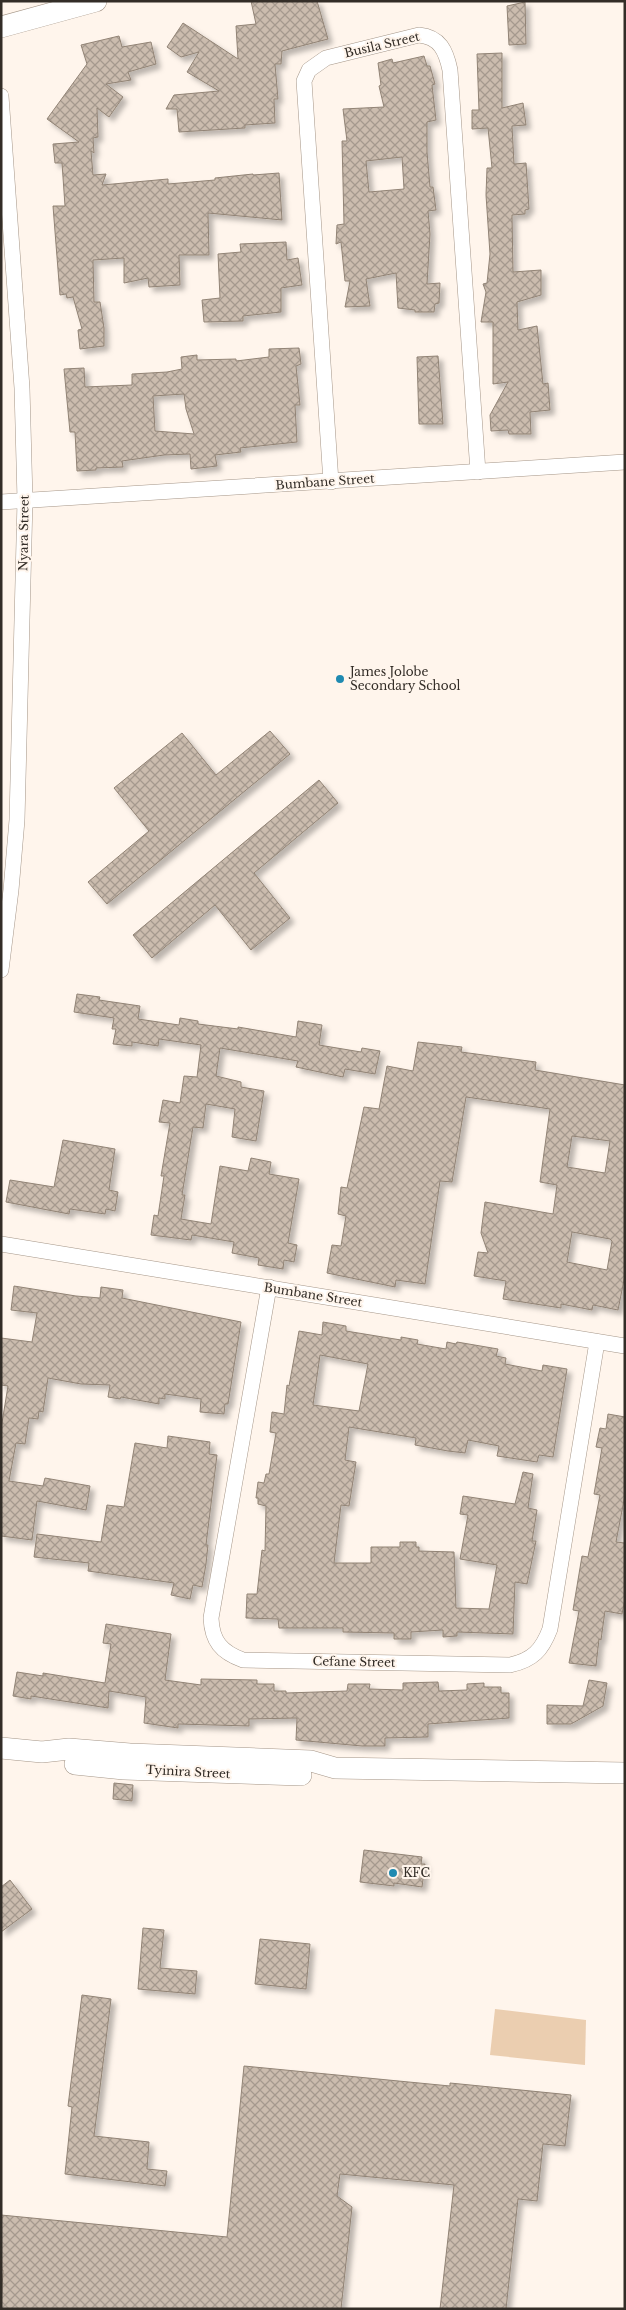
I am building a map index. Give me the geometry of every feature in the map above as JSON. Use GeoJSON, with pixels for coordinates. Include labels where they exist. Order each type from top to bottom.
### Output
{"type":"FeatureCollection","features":[{"type":"Feature","properties":{"kind":"street"},"geometry":{"type":"LineString","coordinates":[[1,27],[96,1]]}},
{"type":"Feature","properties":{"kind":"street","name":"Busila Street"},"geometry":{"type":"LineString","coordinates":[[331,482],[304,81],[309,70],[326,58],[419,35],[437,40],[447,57],[450,70],[478,472]]}},
{"type":"Feature","properties":{"kind":"street","name":"Nyara Street"},"geometry":{"type":"LineString","coordinates":[[1,96],[22,388],[25,500],[17,820],[1,970]]}},
{"type":"Feature","properties":{"kind":"street","name":"Bumbane Street"},"geometry":{"type":"LineString","coordinates":[[1,502],[625,462]]}},
{"type":"Feature","properties":{"kind":"street","name":"Bumbane Street"},"geometry":{"type":"LineString","coordinates":[[1,1244],[625,1346]]}},
{"type":"Feature","properties":{"kind":"street","name":"Cefane Street"},"geometry":{"type":"LineString","coordinates":[[269,1287],[211,1618],[211,1631],[217,1644],[229,1655],[243,1660],[510,1665],[524,1662],[535,1656],[544,1644],[550,1629],[597,1342]]}},
{"type":"Feature","properties":{"kind":"street","name":"Tyinira Street"},"geometry":{"type":"LineString","coordinates":[[1,1748],[42,1752],[69,1749],[130,1754],[310,1761],[335,1768],[625,1773]]}},
{"type":"Feature","properties":{"kind":"shaded area"},"geometry":{"type":"Polygon","coordinates":[[[495,2009],[586,2020],[585,2065],[490,2055],[495,2009]]]}},
{"type":"Feature","properties":{"kind":"building"},"geometry":{"type":"Polygon","coordinates":[[[251,1],[317,1],[328,39],[282,51],[281,64],[275,64],[278,99],[274,99],[275,123],[245,125],[245,128],[179,132],[177,109],[166,109],[174,95],[219,91],[187,72],[199,52],[181,57],[167,47],[183,23],[238,59],[236,26],[256,24],[251,1]]]}},
{"type":"Feature","properties":{"kind":"building"},"geometry":{"type":"Polygon","coordinates":[[[525,2],[526,44],[509,45],[507,6],[525,2]]]}},
{"type":"Feature","properties":{"kind":"building"},"geometry":{"type":"Polygon","coordinates":[[[119,36],[122,47],[151,42],[156,64],[128,72],[131,80],[106,84],[123,97],[109,117],[97,108],[98,137],[93,138],[94,153],[91,151],[93,175],[106,174],[102,185],[168,179],[168,184],[215,180],[215,178],[253,174],[279,173],[282,220],[208,213],[209,255],[179,255],[180,285],[149,287],[148,278],[124,283],[124,258],[93,260],[94,302],[100,302],[104,328],[104,346],[80,349],[78,330],[82,329],[73,297],[67,298],[66,294],[60,295],[53,206],[65,206],[62,163],[55,163],[53,144],[79,142],[47,119],[87,64],[81,45],[119,36]]]}},
{"type":"Feature","properties":{"kind":"building"},"geometry":{"type":"Polygon","coordinates":[[[502,53],[502,108],[523,103],[526,125],[512,126],[514,164],[526,163],[529,209],[525,210],[525,214],[512,215],[513,272],[541,270],[541,295],[517,302],[518,330],[537,326],[543,384],[548,383],[550,410],[530,412],[531,434],[509,434],[508,430],[491,431],[490,415],[508,382],[493,384],[493,322],[481,322],[486,292],[483,284],[487,283],[490,254],[486,195],[487,168],[492,168],[488,128],[472,129],[472,110],[479,110],[477,54],[502,53]]]}},
{"type":"Feature","properties":{"kind":"building"},"geometry":{"type":"Polygon","coordinates":[[[424,56],[427,66],[430,66],[435,84],[432,85],[436,120],[427,122],[430,187],[433,187],[436,210],[428,211],[430,234],[427,284],[440,283],[439,303],[435,304],[434,312],[415,312],[415,310],[398,308],[396,273],[366,279],[370,306],[345,307],[350,281],[345,281],[341,242],[336,244],[337,225],[344,224],[342,141],[347,141],[343,109],[384,107],[379,86],[381,85],[378,63],[392,59],[393,63],[424,56]],[[402,157],[366,161],[369,192],[404,189],[402,157]]]}},
{"type":"Feature","properties":{"kind":"building"},"geometry":{"type":"Polygon","coordinates":[[[286,242],[287,260],[298,258],[302,285],[281,288],[281,312],[243,316],[243,321],[204,322],[202,300],[220,298],[218,254],[241,252],[240,244],[286,242]]]}},
{"type":"Feature","properties":{"kind":"building"},"geometry":{"type":"Polygon","coordinates":[[[299,348],[301,364],[296,366],[300,405],[295,405],[297,442],[240,448],[241,452],[215,455],[217,466],[191,469],[190,454],[164,455],[122,461],[123,467],[77,471],[75,432],[70,432],[64,369],[84,368],[85,387],[132,385],[132,374],[182,369],[181,357],[197,355],[197,360],[236,359],[236,361],[269,357],[269,349],[299,348]],[[184,394],[153,396],[155,431],[194,434],[186,409],[184,394]]]}},
{"type":"Feature","properties":{"kind":"building"},"geometry":{"type":"Polygon","coordinates":[[[438,356],[443,424],[419,424],[417,357],[438,356]]]}},
{"type":"Feature","properties":{"kind":"building"},"geometry":{"type":"Polygon","coordinates":[[[270,731],[290,754],[107,904],[88,882],[149,831],[114,788],[182,733],[216,775],[270,731]]]}},
{"type":"Feature","properties":{"kind":"building"},"geometry":{"type":"Polygon","coordinates":[[[319,780],[338,803],[254,873],[290,918],[251,950],[215,905],[152,958],[133,935],[319,780]]]}},
{"type":"Feature","properties":{"kind":"building"},"geometry":{"type":"Polygon","coordinates":[[[77,994],[100,997],[99,1000],[140,1006],[138,1019],[179,1025],[180,1018],[198,1021],[198,1024],[238,1029],[238,1027],[296,1037],[298,1021],[322,1025],[319,1045],[361,1052],[362,1048],[380,1051],[375,1074],[345,1069],[343,1077],[296,1067],[298,1061],[220,1048],[216,1076],[241,1082],[241,1087],[264,1091],[256,1141],[232,1137],[235,1109],[206,1104],[203,1128],[193,1127],[182,1195],[185,1195],[181,1219],[211,1224],[220,1166],[248,1171],[251,1158],[271,1162],[269,1174],[299,1179],[288,1243],[297,1245],[294,1262],[284,1260],[283,1269],[258,1265],[259,1258],[232,1253],[234,1242],[192,1235],[191,1240],[151,1235],[154,1215],[158,1216],[164,1176],[161,1176],[170,1123],[159,1122],[163,1100],[180,1103],[184,1076],[197,1077],[201,1045],[159,1039],[158,1046],[132,1042],[132,1046],[113,1044],[116,1029],[112,1029],[114,1018],[74,1012],[77,994]]]}},
{"type":"Feature","properties":{"kind":"building"},"geometry":{"type":"Polygon","coordinates":[[[418,1042],[462,1047],[461,1052],[536,1062],[535,1070],[625,1085],[625,1275],[618,1310],[593,1305],[592,1310],[561,1304],[561,1308],[503,1299],[506,1281],[474,1276],[478,1252],[488,1253],[481,1233],[485,1202],[553,1214],[557,1185],[540,1182],[550,1109],[466,1097],[452,1182],[440,1181],[425,1284],[396,1280],[395,1287],[327,1273],[332,1245],[341,1246],[346,1216],[338,1214],[341,1187],[347,1188],[364,1107],[379,1109],[387,1066],[413,1071],[418,1042]],[[572,1136],[567,1167],[605,1173],[610,1141],[572,1136]],[[572,1232],[567,1262],[607,1270],[612,1241],[610,1239],[572,1232]]]}},
{"type":"Feature","properties":{"kind":"building"},"geometry":{"type":"Polygon","coordinates":[[[63,1140],[115,1149],[109,1190],[118,1192],[115,1211],[106,1209],[105,1214],[70,1209],[69,1214],[6,1202],[10,1180],[54,1187],[63,1140]]]}},
{"type":"Feature","properties":{"kind":"building"},"geometry":{"type":"Polygon","coordinates":[[[14,1286],[100,1298],[101,1287],[123,1290],[122,1298],[241,1322],[228,1404],[225,1404],[224,1414],[200,1412],[201,1399],[165,1394],[165,1399],[159,1398],[159,1404],[121,1397],[120,1399],[108,1397],[110,1385],[81,1384],[48,1378],[43,1412],[39,1411],[38,1419],[29,1418],[25,1444],[16,1443],[9,1481],[43,1486],[45,1478],[90,1486],[86,1510],[37,1501],[32,1540],[1,1536],[1,1429],[8,1386],[1,1385],[1,1338],[32,1342],[37,1313],[11,1310],[14,1286]]]}},
{"type":"Feature","properties":{"kind":"building"},"geometry":{"type":"Polygon","coordinates":[[[323,1322],[346,1326],[346,1331],[401,1340],[401,1337],[418,1340],[417,1344],[446,1349],[447,1342],[456,1344],[457,1342],[498,1349],[496,1356],[506,1358],[505,1364],[542,1371],[543,1365],[567,1369],[553,1457],[539,1455],[537,1462],[497,1456],[499,1446],[468,1440],[465,1453],[415,1445],[416,1438],[349,1427],[345,1460],[356,1462],[349,1506],[341,1505],[334,1563],[371,1563],[371,1547],[400,1547],[400,1542],[416,1542],[416,1547],[419,1547],[419,1551],[454,1552],[456,1608],[489,1609],[497,1565],[460,1559],[468,1515],[460,1514],[463,1496],[515,1504],[523,1472],[533,1474],[528,1508],[537,1510],[532,1541],[536,1541],[527,1584],[515,1582],[513,1634],[457,1632],[457,1636],[443,1637],[443,1630],[411,1632],[411,1639],[394,1639],[394,1633],[343,1632],[343,1628],[279,1628],[278,1619],[246,1618],[247,1594],[257,1594],[262,1550],[265,1551],[266,1506],[258,1504],[258,1498],[256,1498],[258,1482],[264,1483],[266,1474],[269,1474],[276,1433],[270,1432],[272,1412],[284,1414],[287,1385],[289,1386],[299,1331],[322,1335],[323,1322]],[[320,1355],[313,1405],[359,1411],[368,1364],[320,1355]]]}},
{"type":"Feature","properties":{"kind":"building"},"geometry":{"type":"Polygon","coordinates":[[[608,1414],[625,1417],[625,1495],[616,1542],[625,1543],[625,1599],[622,1614],[605,1611],[596,1666],[569,1663],[579,1611],[573,1610],[582,1556],[588,1557],[600,1495],[594,1494],[602,1448],[596,1447],[600,1428],[606,1429],[608,1414]]]}},
{"type":"Feature","properties":{"kind":"building"},"geometry":{"type":"Polygon","coordinates":[[[168,1436],[210,1442],[209,1454],[217,1455],[202,1587],[193,1585],[190,1599],[171,1595],[174,1583],[88,1571],[89,1563],[34,1557],[37,1534],[101,1542],[107,1505],[124,1507],[135,1443],[167,1448],[168,1436]]]}},
{"type":"Feature","properties":{"kind":"building"},"geometry":{"type":"Polygon","coordinates":[[[106,1624],[171,1634],[165,1680],[201,1685],[201,1679],[257,1680],[257,1684],[274,1684],[274,1691],[286,1691],[286,1693],[347,1691],[348,1684],[370,1684],[369,1689],[403,1690],[403,1683],[438,1682],[439,1691],[467,1690],[467,1684],[484,1683],[484,1687],[501,1687],[501,1693],[509,1693],[509,1718],[428,1724],[428,1737],[385,1738],[385,1746],[362,1746],[296,1740],[297,1718],[249,1719],[249,1726],[178,1724],[178,1728],[144,1723],[146,1697],[109,1691],[108,1708],[31,1696],[31,1699],[13,1696],[17,1672],[43,1676],[43,1673],[105,1683],[111,1644],[103,1643],[106,1624]]]}},
{"type":"Feature","properties":{"kind":"building"},"geometry":{"type":"Polygon","coordinates":[[[589,1680],[607,1683],[603,1706],[571,1724],[547,1724],[547,1705],[583,1706],[589,1680]]]}},
{"type":"Feature","properties":{"kind":"building"},"geometry":{"type":"Polygon","coordinates":[[[114,1783],[133,1785],[132,1801],[113,1799],[114,1783]]]}},
{"type":"Feature","properties":{"kind":"building","name":"KFC"},"geometry":{"type":"Polygon","coordinates":[[[364,1850],[422,1857],[421,1864],[425,1864],[422,1887],[394,1883],[394,1886],[360,1882],[364,1850]]]}},
{"type":"Feature","properties":{"kind":"building"},"geometry":{"type":"Polygon","coordinates":[[[10,1880],[32,1909],[1,1932],[1,1887],[10,1880]]]}},
{"type":"Feature","properties":{"kind":"building"},"geometry":{"type":"Polygon","coordinates":[[[143,1928],[164,1930],[160,1968],[197,1971],[195,1994],[138,1989],[143,1928]]]}},
{"type":"Feature","properties":{"kind":"building"},"geometry":{"type":"Polygon","coordinates":[[[260,1939],[310,1944],[306,1989],[255,1984],[260,1939]]]}},
{"type":"Feature","properties":{"kind":"building"},"geometry":{"type":"Polygon","coordinates":[[[82,1995],[111,1999],[94,2136],[149,2142],[147,2169],[167,2171],[165,2186],[65,2174],[72,2107],[68,2106],[82,1995]]]}},
{"type":"Feature","properties":{"kind":"building"},"geometry":{"type":"Polygon","coordinates":[[[244,2066],[450,2086],[450,2083],[571,2095],[565,2146],[543,2144],[537,2201],[518,2199],[506,2309],[440,2309],[454,2185],[340,2174],[337,2196],[352,2207],[341,2309],[1,2309],[3,2270],[1,2270],[1,2215],[227,2237],[244,2066]]]}},
{"type":"Feature","properties":{"kind":"place","name":"James Jolobe Secondary School"},"geometry":{"type":"Point","coordinates":[340,679]}},
{"type":"Feature","properties":{"kind":"place","name":"KFC"},"geometry":{"type":"Point","coordinates":[393,1873]}}]}
